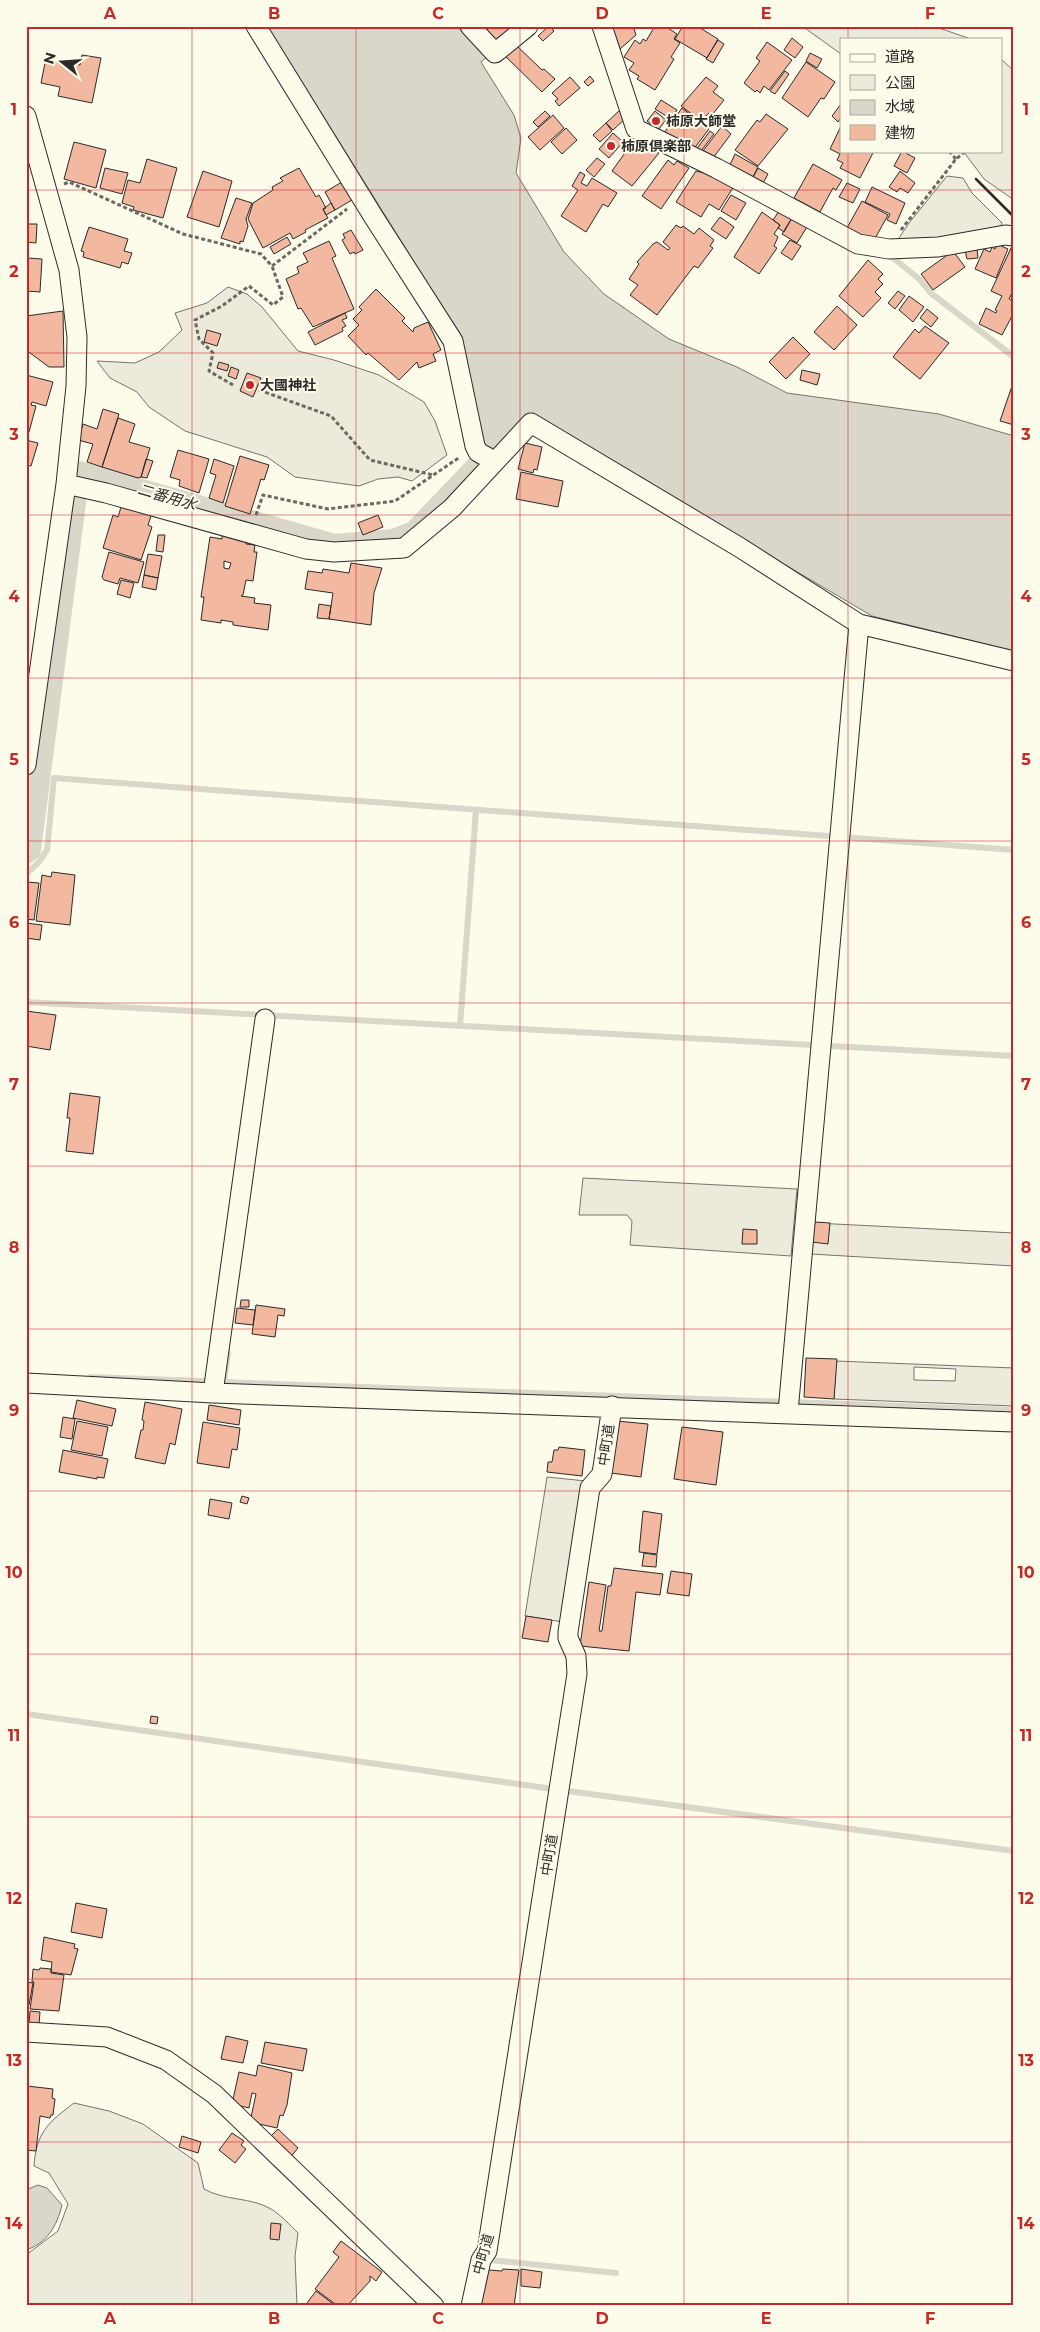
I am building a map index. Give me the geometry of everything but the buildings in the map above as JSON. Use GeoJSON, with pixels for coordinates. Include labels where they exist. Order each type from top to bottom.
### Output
{"type":"FeatureCollection","features":[{"type":"Feature","properties":{"kind":"street"},"geometry":{"type":"LineString","coordinates":[[256,26],[453,341],[484,454]]}},
{"type":"Feature","properties":{"kind":"street"},"geometry":{"type":"LineString","coordinates":[[470,26],[495,54],[528,26]]}},
{"type":"Feature","properties":{"kind":"street"},"geometry":{"type":"LineString","coordinates":[[602,26],[636,129],[716,168],[858,244],[889,250],[938,248],[1005,235],[1014,236]]}},
{"type":"Feature","properties":{"kind":"street"},"geometry":{"type":"LineString","coordinates":[[26,116],[69,270],[77,337],[76,487],[26,765]]}},
{"type":"Feature","properties":{"kind":"street"},"geometry":{"type":"LineString","coordinates":[[76,487],[306,548],[334,552],[371,552],[404,548],[452,508],[484,454],[531,423],[739,547],[859,624],[1014,661]]}},
{"type":"Feature","properties":{"kind":"street"},"geometry":{"type":"LineString","coordinates":[[788,1405],[838,838],[859,624]]}},
{"type":"Feature","properties":{"kind":"street"},"geometry":{"type":"LineString","coordinates":[[213,1393],[265,1019]]}},
{"type":"Feature","properties":{"kind":"street"},"geometry":{"type":"LineString","coordinates":[[26,1383],[213,1393],[612,1406],[788,1405],[1014,1422]]}},
{"type":"Feature","properties":{"kind":"street","name":"中町道"},"geometry":{"type":"LineString","coordinates":[[471,2306],[481,2260],[487,2250],[560,1791],[577,1674],[568,1632],[590,1488],[602,1474],[612,1406]]}},
{"type":"Feature","properties":{"kind":"street"},"geometry":{"type":"LineString","coordinates":[[26,2032],[107,2037],[166,2060],[214,2094],[434,2306]]}},
{"type":"Feature","properties":{"kind":"path"},"geometry":{"type":"LineString","coordinates":[[950,152],[956,160]]}},
{"type":"Feature","properties":{"kind":"path"},"geometry":{"type":"LineString","coordinates":[[889,250],[905,223],[956,160],[965,152]]}},
{"type":"Feature","properties":{"kind":"path"},"geometry":{"type":"LineString","coordinates":[[46,188],[70,182],[183,234],[261,254],[272,266],[283,298],[273,305],[249,286],[222,306],[195,320],[199,340],[213,353],[209,371],[233,385]]}},
{"type":"Feature","properties":{"kind":"path"},"geometry":{"type":"LineString","coordinates":[[272,266],[362,198]]}},
{"type":"Feature","properties":{"kind":"path"},"geometry":{"type":"LineString","coordinates":[[259,390],[331,416],[370,460],[433,475]]}},
{"type":"Feature","properties":{"kind":"path"},"geometry":{"type":"LineString","coordinates":[[256,517],[263,495],[328,509],[395,501],[433,475],[484,454]]}},
{"type":"Feature","properties":{"kind":"green space"},"geometry":{"type":"Polygon","coordinates":[[[802,26],[933,26],[968,38],[840,38],[840,53],[802,26]]]}},
{"type":"Feature","properties":{"kind":"green space"},"geometry":{"type":"Polygon","coordinates":[[[1002,60],[1014,71],[1014,200],[984,179],[964,152],[1002,152],[1002,60]]]}},
{"type":"Feature","properties":{"kind":"green space"},"geometry":{"type":"Polygon","coordinates":[[[947,176],[963,178],[972,193],[1002,223],[1000,230],[895,244],[909,223],[947,176]]]}},
{"type":"Feature","properties":{"kind":"green space"},"geometry":{"type":"Polygon","coordinates":[[[228,287],[247,294],[262,307],[298,351],[334,360],[379,375],[424,402],[435,421],[447,455],[412,481],[398,477],[378,479],[359,486],[295,477],[267,457],[185,431],[149,407],[137,392],[110,378],[97,361],[135,363],[159,352],[182,330],[175,313],[207,303],[228,287]]]}},
{"type":"Feature","properties":{"kind":"green space"},"geometry":{"type":"Polygon","coordinates":[[[583,1178],[797,1189],[791,1256],[630,1245],[632,1221],[627,1215],[579,1215],[583,1178]]]}},
{"type":"Feature","properties":{"kind":"green space"},"geometry":{"type":"Polygon","coordinates":[[[815,1223],[1014,1233],[1014,1266],[811,1254],[815,1223]]]}},
{"type":"Feature","properties":{"kind":"green space"},"geometry":{"type":"Polygon","coordinates":[[[836,1361],[1014,1368],[1014,1406],[834,1399],[836,1361]],[[914,1367],[914,1380],[955,1381],[956,1369],[914,1367]]]}},
{"type":"Feature","properties":{"kind":"green space"},"geometry":{"type":"Polygon","coordinates":[[[547,1477],[586,1481],[563,1622],[525,1616],[547,1477]]]}},
{"type":"Feature","properties":{"kind":"green space"},"geometry":{"type":"Polygon","coordinates":[[[74,2103],[109,2111],[143,2124],[198,2163],[204,2189],[221,2196],[255,2202],[271,2209],[282,2217],[298,2233],[295,2256],[297,2306],[26,2306],[26,2255],[58,2231],[68,2204],[49,2173],[34,2166],[35,2154],[45,2129],[57,2116],[74,2103]]]}},
{"type":"Feature","properties":{"kind":"water"},"geometry":{"type":"Polygon","coordinates":[[[267,26],[457,26],[487,57],[481,62],[514,115],[521,138],[516,173],[564,252],[604,294],[669,339],[737,367],[787,393],[939,414],[1014,436],[1014,651],[872,616],[529,414],[495,447],[483,440],[456,329],[267,26]]]}},
{"type":"Feature","properties":{"kind":"water"},"geometry":{"type":"Polygon","coordinates":[[[38,2185],[47,2188],[62,2205],[50,2233],[40,2243],[26,2250],[26,2190],[38,2185]]]}},
{"type":"Feature","properties":{"kind":"waterway"},"geometry":{"type":"LineString","coordinates":[[891,256],[919,279],[932,294],[1014,357]]}},
{"type":"Feature","properties":{"kind":"waterway","name":"二番用水"},"geometry":{"type":"LineString","coordinates":[[26,853],[30,850],[79,472],[335,545],[393,540],[414,532],[479,464],[500,416]]}},
{"type":"Feature","properties":{"kind":"waterway"},"geometry":{"type":"LineString","coordinates":[[26,874],[39,862],[47,850],[54,778],[1014,850]]}},
{"type":"Feature","properties":{"kind":"waterway"},"geometry":{"type":"LineString","coordinates":[[460,1026],[476,810]]}},
{"type":"Feature","properties":{"kind":"waterway"},"geometry":{"type":"LineString","coordinates":[[26,1002],[1014,1056]]}},
{"type":"Feature","properties":{"kind":"waterway"},"geometry":{"type":"LineString","coordinates":[[224,1382],[228,1353]]}},
{"type":"Feature","properties":{"kind":"waterway"},"geometry":{"type":"LineString","coordinates":[[90,1377],[203,1381]]}},
{"type":"Feature","properties":{"kind":"waterway"},"geometry":{"type":"LineString","coordinates":[[222,1382],[1014,1410]]}},
{"type":"Feature","properties":{"kind":"waterway"},"geometry":{"type":"LineString","coordinates":[[26,1714],[553,1789],[1014,1851]]}},
{"type":"Feature","properties":{"kind":"waterway"},"geometry":{"type":"LineString","coordinates":[[490,2260],[616,2273]]}},
{"type":"Feature","properties":{"kind":"wall"},"geometry":{"type":"LineString","coordinates":[[976,179],[1014,217]]}},
{"type":"Feature","properties":{"kind":"place","name":"柿原大師堂"},"geometry":{"type":"Point","coordinates":[656,121]}},
{"type":"Feature","properties":{"kind":"place","name":"柿原倶楽部"},"geometry":{"type":"Point","coordinates":[611,146]}},
{"type":"Feature","properties":{"kind":"place","name":"大國神社"},"geometry":{"type":"Point","coordinates":[250,385]}}]}
